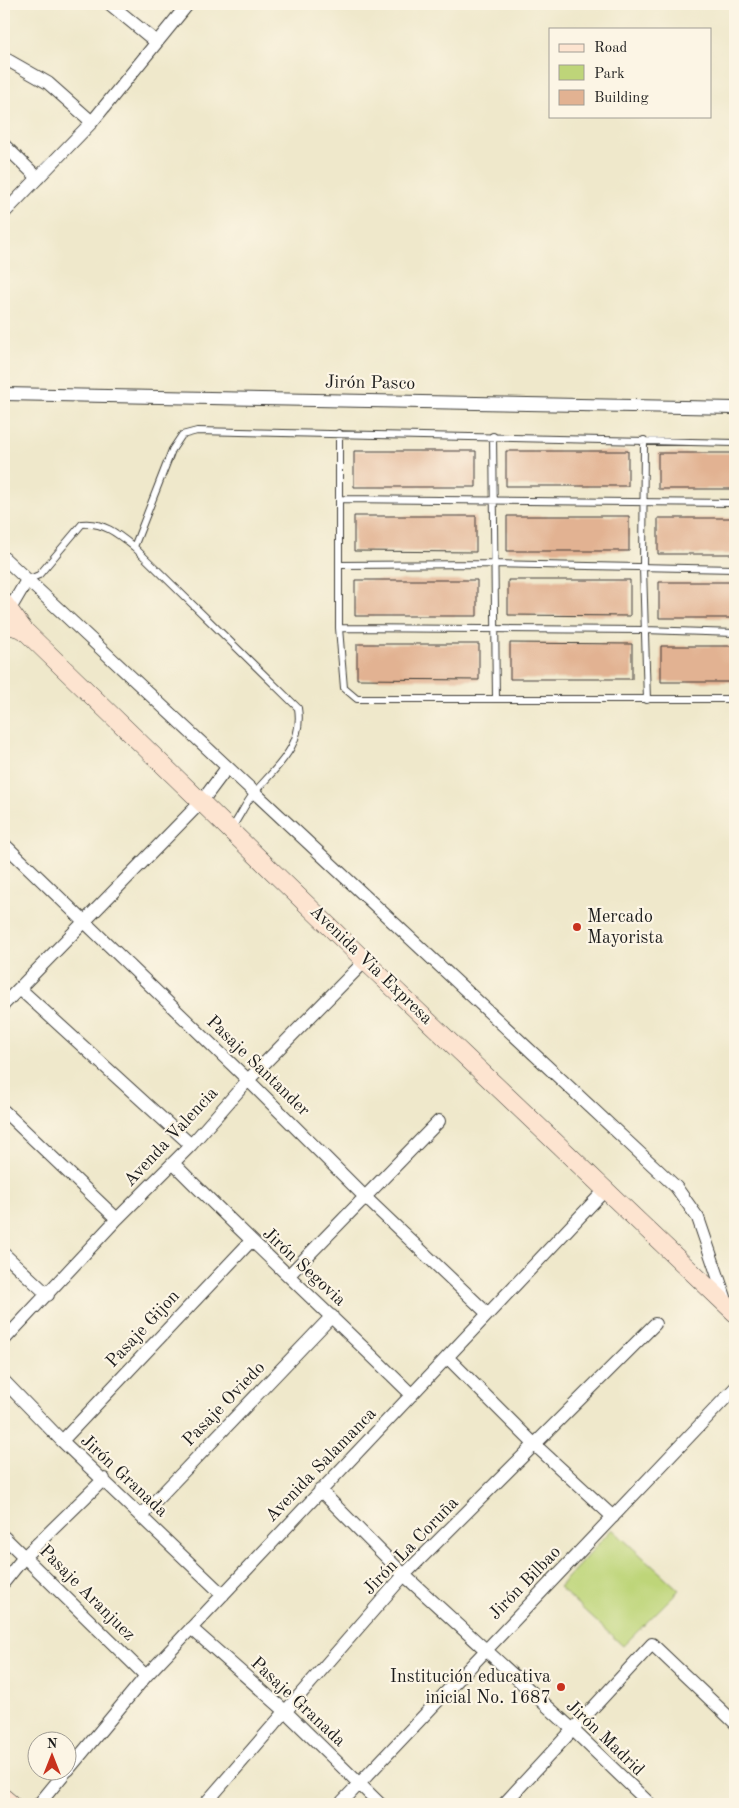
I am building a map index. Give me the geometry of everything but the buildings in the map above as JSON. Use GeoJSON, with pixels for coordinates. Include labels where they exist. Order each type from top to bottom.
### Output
{"type":"FeatureCollection","features":[{"type":"Feature","properties":{"kind":"main road","name":"Avenida Via Expresa"},"geometry":{"type":"LineString","coordinates":[[5,612],[365,960],[732,1309]]}},
{"type":"Feature","properties":{"kind":"main road"},"geometry":{"type":"LineString","coordinates":[[4,1798],[11,1804]]}},
{"type":"Feature","properties":{"kind":"street"},"geometry":{"type":"LineString","coordinates":[[110,4],[155,41]]}},
{"type":"Feature","properties":{"kind":"street"},"geometry":{"type":"LineString","coordinates":[[4,213],[92,122],[155,41],[188,4]]}},
{"type":"Feature","properties":{"kind":"street"},"geometry":{"type":"LineString","coordinates":[[4,58],[48,83],[92,122]]}},
{"type":"Feature","properties":{"kind":"street"},"geometry":{"type":"LineString","coordinates":[[4,145],[38,178]]}},
{"type":"Feature","properties":{"kind":"street","name":"Jirón Pasco"},"geometry":{"type":"LineString","coordinates":[[4,394],[735,408]]}},
{"type":"Feature","properties":{"kind":"street"},"geometry":{"type":"LineString","coordinates":[[4,558],[226,769],[676,1187],[698,1218],[732,1309]]}},
{"type":"Feature","properties":{"kind":"street"},"geometry":{"type":"LineString","coordinates":[[5,612],[27,580]]}},
{"type":"Feature","properties":{"kind":"street"},"geometry":{"type":"LineString","coordinates":[[4,1004],[202,802],[226,769]]}},
{"type":"Feature","properties":{"kind":"street","name":"Pasaje Santander"},"geometry":{"type":"LineString","coordinates":[[4,844],[248,1080],[365,1197],[488,1314]]}},
{"type":"Feature","properties":{"kind":"street","name":"Avenda Valencia"},"geometry":{"type":"LineString","coordinates":[[4,1340],[191,1145],[248,1080],[365,960]]}},
{"type":"Feature","properties":{"kind":"street"},"geometry":{"type":"LineString","coordinates":[[20,989],[191,1145]]}},
{"type":"Feature","properties":{"kind":"street"},"geometry":{"type":"LineString","coordinates":[[4,1111],[118,1219]]}},
{"type":"Feature","properties":{"kind":"street"},"geometry":{"type":"LineString","coordinates":[[289,1275],[439,1121]]}},
{"type":"Feature","properties":{"kind":"street","name":"Jirón Segovia"},"geometry":{"type":"LineString","coordinates":[[173,1163],[250,1241],[289,1275],[412,1394]]}},
{"type":"Feature","properties":{"kind":"street","name":"Avenida Salamanca"},"geometry":{"type":"LineString","coordinates":[[78,1757],[146,1676],[606,1189]]}},
{"type":"Feature","properties":{"kind":"street","name":"Pasaje Gijon"},"geometry":{"type":"LineString","coordinates":[[62,1441],[250,1241]]}},
{"type":"Feature","properties":{"kind":"street"},"geometry":{"type":"LineString","coordinates":[[4,1254],[48,1295]]}},
{"type":"Feature","properties":{"kind":"street","name":"Pasaje Oviedo"},"geometry":{"type":"LineString","coordinates":[[142,1515],[332,1316]]}},
{"type":"Feature","properties":{"kind":"street","name":"Jirón La Coruña"},"geometry":{"type":"LineString","coordinates":[[205,1804],[284,1710],[404,1576],[655,1324]]}},
{"type":"Feature","properties":{"kind":"street"},"geometry":{"type":"LineString","coordinates":[[447,1357],[535,1445],[613,1517]]}},
{"type":"Feature","properties":{"kind":"street","name":"Jirón Granada"},"geometry":{"type":"LineString","coordinates":[[4,1380],[62,1441],[142,1515],[223,1595]]}},
{"type":"Feature","properties":{"kind":"street","name":"Jirón Bilbao"},"geometry":{"type":"LineString","coordinates":[[340,1804],[484,1650],[735,1388]]}},
{"type":"Feature","properties":{"kind":"street"},"geometry":{"type":"LineString","coordinates":[[4,1582],[25,1556],[104,1479]]}},
{"type":"Feature","properties":{"kind":"street","name":"Jirón Madrid"},"geometry":{"type":"LineString","coordinates":[[320,1490],[404,1576],[572,1729],[650,1804]]}},
{"type":"Feature","properties":{"kind":"street","name":"Pasaje Aranjuez"},"geometry":{"type":"LineString","coordinates":[[4,1537],[146,1676]]}},
{"type":"Feature","properties":{"kind":"street","name":"Pasaje Granada"},"geometry":{"type":"LineString","coordinates":[[191,1628],[284,1710],[380,1804]]}},
{"type":"Feature","properties":{"kind":"street"},"geometry":{"type":"LineString","coordinates":[[504,1804],[652,1644],[735,1723]]}},
{"type":"Feature","properties":{"kind":"street","name":"Avenida Salamanca"},"geometry":{"type":"LineString","coordinates":[[39,1804],[59,1780]]}},
{"type":"Feature","properties":{"kind":"lane"},"geometry":{"type":"LineString","coordinates":[[134,547],[172,450],[182,436],[197,431],[493,436],[735,443]]}},
{"type":"Feature","properties":{"kind":"lane"},"geometry":{"type":"LineString","coordinates":[[339,433],[339,628],[344,688],[356,699],[735,699]]}},
{"type":"Feature","properties":{"kind":"lane"},"geometry":{"type":"LineString","coordinates":[[493,436],[496,699]]}},
{"type":"Feature","properties":{"kind":"lane"},"geometry":{"type":"LineString","coordinates":[[644,440],[643,568],[648,700]]}},
{"type":"Feature","properties":{"kind":"lane"},"geometry":{"type":"LineString","coordinates":[[339,499],[735,503]]}},
{"type":"Feature","properties":{"kind":"lane"},"geometry":{"type":"LineString","coordinates":[[27,580],[39,575],[82,524],[95,523],[113,531],[134,547],[298,708],[300,723],[294,743],[254,794],[231,830]]}},
{"type":"Feature","properties":{"kind":"lane"},"geometry":{"type":"LineString","coordinates":[[339,565],[493,564],[735,569]]}},
{"type":"Feature","properties":{"kind":"lane"},"geometry":{"type":"LineString","coordinates":[[339,628],[494,628],[735,633]]}},
{"type":"Feature","properties":{"kind":"green space"},"geometry":{"type":"Polygon","coordinates":[[[612,1529],[679,1590],[623,1646],[559,1587],[612,1529]]]}},
{"type":"Feature","properties":{"kind":"place","name":"Mercado Mayorista"},"geometry":{"type":"Point","coordinates":[577,927]}},
{"type":"Feature","properties":{"kind":"place","name":"Institución educativa inicial No. 1687"},"geometry":{"type":"Point","coordinates":[561,1687]}}]}
